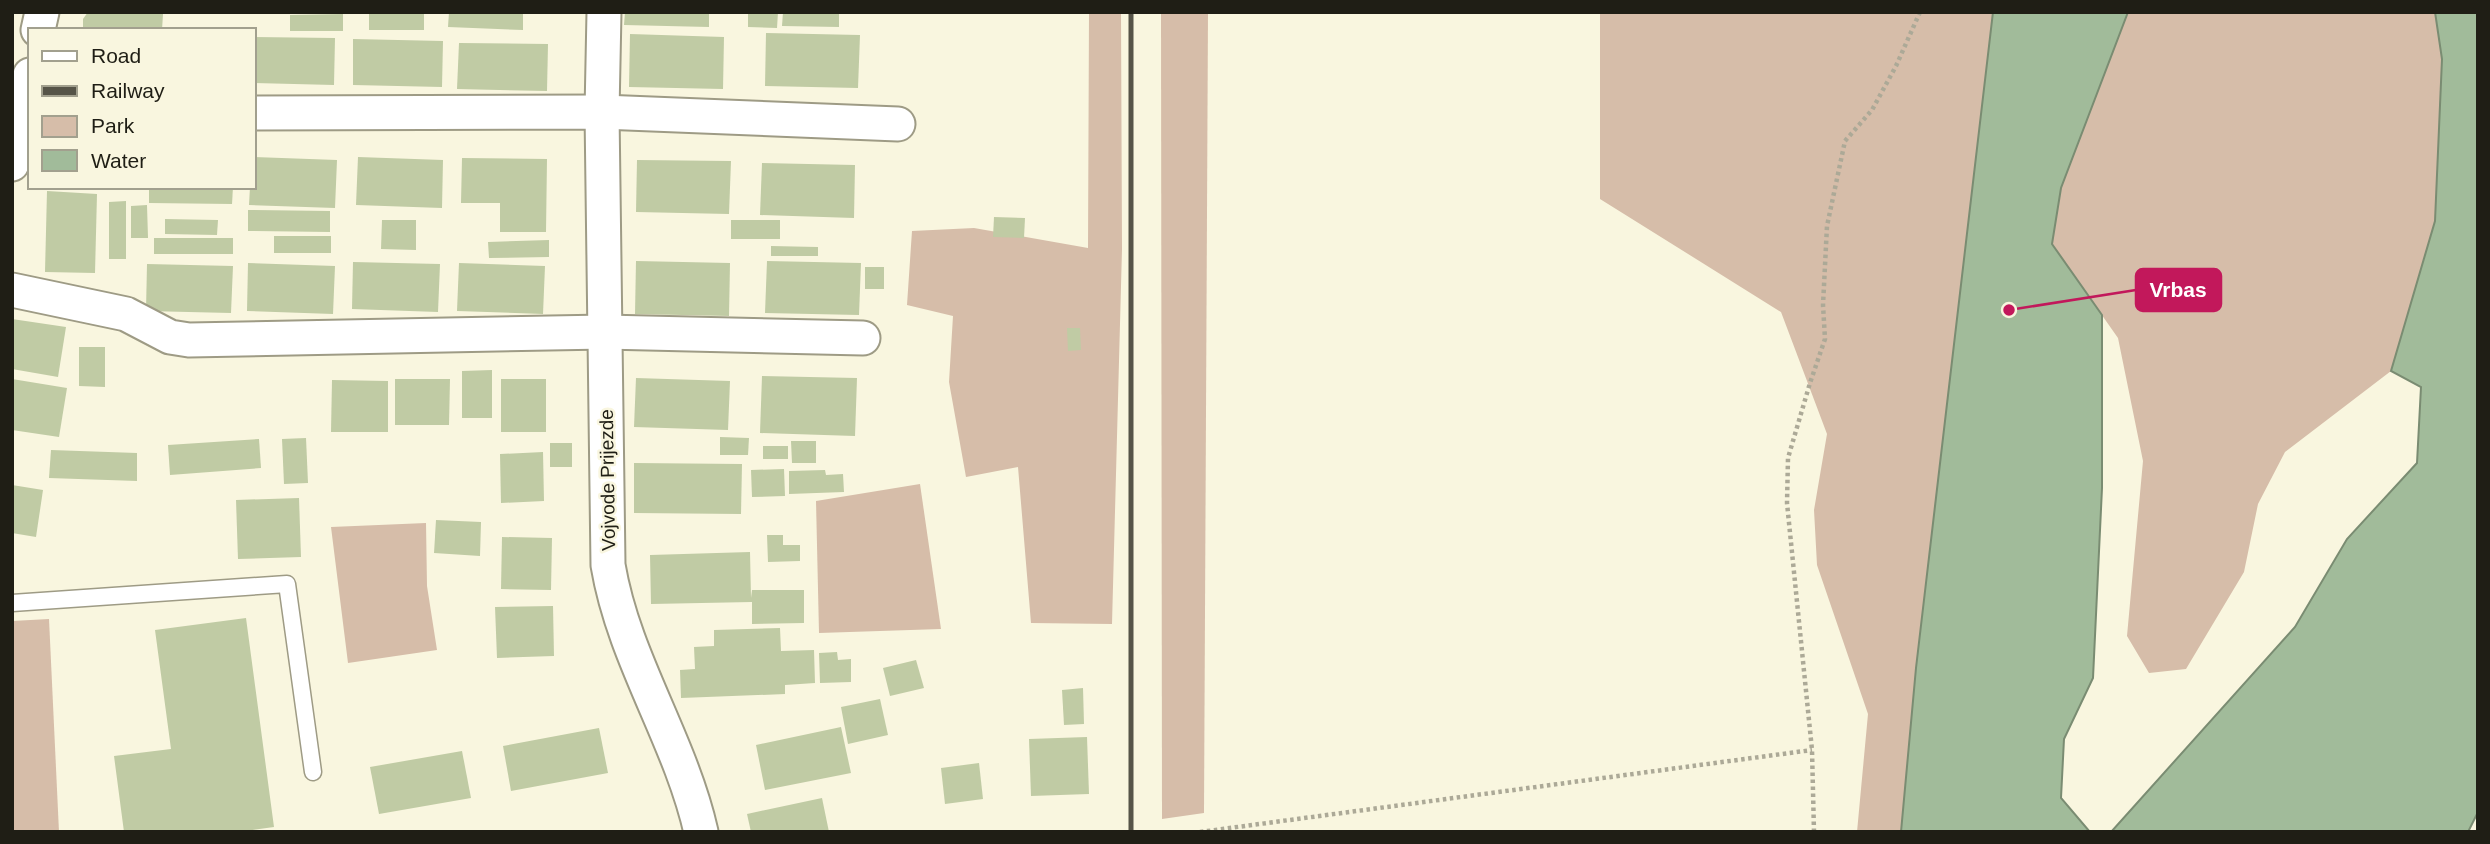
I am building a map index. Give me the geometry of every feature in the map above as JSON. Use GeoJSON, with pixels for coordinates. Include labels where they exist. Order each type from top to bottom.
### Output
{"type":"FeatureCollection","features":[{"type":"Feature","properties":{"kind":"street","name":"Vojvode Prijezde"},"geometry":{"type":"LineString","coordinates":[[604,12],[602,112],[608,565],[614,599],[643,682],[685,777],[701,832]]}},
{"type":"Feature","properties":{"kind":"street"},"geometry":{"type":"LineString","coordinates":[[12,164],[28,96]]}},
{"type":"Feature","properties":{"kind":"street"},"geometry":{"type":"LineString","coordinates":[[256,113],[602,112],[898,124]]}},
{"type":"Feature","properties":{"kind":"street"},"geometry":{"type":"LineString","coordinates":[[12,290],[126,314],[170,337],[189,340],[605,332],[863,338]]}},
{"type":"Feature","properties":{"kind":"lane"},"geometry":{"type":"LineString","coordinates":[[12,603],[287,584],[313,772]]}},
{"type":"Feature","properties":{"kind":"path"},"geometry":{"type":"LineString","coordinates":[[1814,832],[1812,750],[1787,503],[1788,458],[1825,340],[1823,305],[1827,226],[1845,141],[1872,110],[1896,66],[1920,12]]}},
{"type":"Feature","properties":{"kind":"path"},"geometry":{"type":"LineString","coordinates":[[1200,832],[1812,750]]}},
{"type":"Feature","properties":{"kind":"green space"},"geometry":{"type":"Polygon","coordinates":[[[1089,12],[1121,12],[1122,249],[1112,624],[1031,623],[1018,467],[966,477],[949,382],[953,316],[907,305],[912,231],[974,228],[1088,248],[1089,12]]]}},
{"type":"Feature","properties":{"kind":"green space"},"geometry":{"type":"Polygon","coordinates":[[[1161,12],[1208,12],[1204,813],[1162,819],[1161,12]]]}},
{"type":"Feature","properties":{"kind":"green space"},"geometry":{"type":"Polygon","coordinates":[[[1600,12],[1993,12],[1916,668],[1901,832],[1857,832],[1868,714],[1817,565],[1814,510],[1827,434],[1781,312],[1600,199],[1600,12]]]}},
{"type":"Feature","properties":{"kind":"green space"},"geometry":{"type":"Polygon","coordinates":[[[2128,12],[2435,12],[2442,59],[2435,221],[2391,371],[2285,452],[2258,504],[2244,572],[2186,669],[2149,673],[2127,636],[2143,461],[2118,338],[2052,244],[2061,188],[2128,12]]]}},
{"type":"Feature","properties":{"kind":"green space"},"geometry":{"type":"Polygon","coordinates":[[[920,484],[941,629],[819,633],[816,501],[920,484]]]}},
{"type":"Feature","properties":{"kind":"green space"},"geometry":{"type":"Polygon","coordinates":[[[426,523],[427,586],[437,650],[348,663],[331,527],[426,523]]]}},
{"type":"Feature","properties":{"kind":"green space"},"geometry":{"type":"Polygon","coordinates":[[[49,619],[59,832],[12,832],[12,621],[49,619]]]}},
{"type":"Feature","properties":{"kind":"water"},"geometry":{"type":"Polygon","coordinates":[[[1993,12],[2128,12],[2061,188],[2052,244],[2102,315],[2102,488],[2093,678],[2064,739],[2061,798],[2090,832],[1901,832],[1916,668],[1993,12]]]}},
{"type":"Feature","properties":{"kind":"water"},"geometry":{"type":"Polygon","coordinates":[[[2435,12],[2478,12],[2478,812],[2468,832],[2111,832],[2295,627],[2347,539],[2417,463],[2421,387],[2391,371],[2435,221],[2442,59],[2435,12]]]}},
{"type":"Feature","properties":{"kind":"building"},"geometry":{"type":"Polygon","coordinates":[[[88,12],[163,14],[162,28],[83,28],[83,19],[88,12]]]}},
{"type":"Feature","properties":{"kind":"building"},"geometry":{"type":"Polygon","coordinates":[[[369,12],[424,12],[424,30],[369,30],[369,12]]]}},
{"type":"Feature","properties":{"kind":"building"},"geometry":{"type":"Polygon","coordinates":[[[449,12],[523,12],[523,30],[448,27],[449,12]]]}},
{"type":"Feature","properties":{"kind":"building"},"geometry":{"type":"Polygon","coordinates":[[[625,12],[709,12],[709,27],[624,25],[625,12]]]}},
{"type":"Feature","properties":{"kind":"building"},"geometry":{"type":"Polygon","coordinates":[[[748,12],[778,12],[777,28],[748,27],[748,12]]]}},
{"type":"Feature","properties":{"kind":"building"},"geometry":{"type":"Polygon","coordinates":[[[783,12],[839,12],[839,27],[782,26],[783,12]]]}},
{"type":"Feature","properties":{"kind":"building"},"geometry":{"type":"Polygon","coordinates":[[[343,14],[343,31],[290,31],[290,15],[343,14]]]}},
{"type":"Feature","properties":{"kind":"building"},"geometry":{"type":"Polygon","coordinates":[[[766,33],[860,35],[858,88],[765,86],[766,33]]]}},
{"type":"Feature","properties":{"kind":"building"},"geometry":{"type":"Polygon","coordinates":[[[630,34],[724,37],[723,89],[629,87],[630,34]]]}},
{"type":"Feature","properties":{"kind":"building"},"geometry":{"type":"Polygon","coordinates":[[[256,37],[335,38],[334,85],[256,83],[256,37]]]}},
{"type":"Feature","properties":{"kind":"building"},"geometry":{"type":"Polygon","coordinates":[[[353,39],[443,41],[442,87],[353,85],[353,39]]]}},
{"type":"Feature","properties":{"kind":"building"},"geometry":{"type":"Polygon","coordinates":[[[459,43],[548,44],[547,91],[457,89],[459,43]]]}},
{"type":"Feature","properties":{"kind":"building"},"geometry":{"type":"Polygon","coordinates":[[[256,157],[337,160],[335,208],[249,205],[250,189],[256,189],[256,157]]]}},
{"type":"Feature","properties":{"kind":"building"},"geometry":{"type":"Polygon","coordinates":[[[358,157],[443,160],[442,208],[356,205],[358,157]]]}},
{"type":"Feature","properties":{"kind":"building"},"geometry":{"type":"Polygon","coordinates":[[[462,158],[547,159],[546,232],[500,232],[500,203],[461,203],[462,158]]]}},
{"type":"Feature","properties":{"kind":"building"},"geometry":{"type":"Polygon","coordinates":[[[637,160],[731,161],[729,214],[636,212],[637,160]]]}},
{"type":"Feature","properties":{"kind":"building"},"geometry":{"type":"Polygon","coordinates":[[[762,163],[855,165],[854,218],[760,215],[762,163]]]}},
{"type":"Feature","properties":{"kind":"building"},"geometry":{"type":"Polygon","coordinates":[[[149,189],[233,189],[232,204],[149,203],[149,189]]]}},
{"type":"Feature","properties":{"kind":"building"},"geometry":{"type":"Polygon","coordinates":[[[47,191],[97,194],[95,273],[45,272],[47,191]]]}},
{"type":"Feature","properties":{"kind":"building"},"geometry":{"type":"Polygon","coordinates":[[[126,201],[126,259],[109,259],[109,202],[126,201]]]}},
{"type":"Feature","properties":{"kind":"building"},"geometry":{"type":"Polygon","coordinates":[[[147,205],[148,238],[131,238],[131,206],[147,205]]]}},
{"type":"Feature","properties":{"kind":"building"},"geometry":{"type":"Polygon","coordinates":[[[248,210],[330,211],[330,232],[248,231],[248,210]]]}},
{"type":"Feature","properties":{"kind":"building"},"geometry":{"type":"Polygon","coordinates":[[[994,217],[1025,218],[1024,238],[993,237],[994,217]]]}},
{"type":"Feature","properties":{"kind":"building"},"geometry":{"type":"Polygon","coordinates":[[[165,219],[218,220],[217,235],[165,234],[165,219]]]}},
{"type":"Feature","properties":{"kind":"building"},"geometry":{"type":"Polygon","coordinates":[[[382,220],[416,220],[416,250],[381,249],[382,220]]]}},
{"type":"Feature","properties":{"kind":"building"},"geometry":{"type":"Polygon","coordinates":[[[731,220],[780,220],[780,239],[731,239],[731,220]]]}},
{"type":"Feature","properties":{"kind":"building"},"geometry":{"type":"Polygon","coordinates":[[[274,236],[331,236],[331,253],[274,253],[274,236]]]}},
{"type":"Feature","properties":{"kind":"building"},"geometry":{"type":"Polygon","coordinates":[[[154,238],[233,238],[233,254],[154,254],[154,238]]]}},
{"type":"Feature","properties":{"kind":"building"},"geometry":{"type":"Polygon","coordinates":[[[549,240],[549,257],[489,258],[488,242],[549,240]]]}},
{"type":"Feature","properties":{"kind":"building"},"geometry":{"type":"Polygon","coordinates":[[[771,246],[818,247],[818,256],[771,256],[771,246]]]}},
{"type":"Feature","properties":{"kind":"building"},"geometry":{"type":"Polygon","coordinates":[[[636,261],[730,263],[729,316],[635,314],[636,261]]]}},
{"type":"Feature","properties":{"kind":"building"},"geometry":{"type":"Polygon","coordinates":[[[767,261],[861,263],[859,315],[765,313],[767,261]]]}},
{"type":"Feature","properties":{"kind":"building"},"geometry":{"type":"Polygon","coordinates":[[[353,262],[440,264],[438,312],[352,309],[353,262]]]}},
{"type":"Feature","properties":{"kind":"building"},"geometry":{"type":"Polygon","coordinates":[[[248,263],[335,266],[333,314],[247,311],[248,263]]]}},
{"type":"Feature","properties":{"kind":"building"},"geometry":{"type":"Polygon","coordinates":[[[459,263],[545,266],[543,314],[457,311],[459,263]]]}},
{"type":"Feature","properties":{"kind":"building"},"geometry":{"type":"Polygon","coordinates":[[[147,264],[233,266],[231,313],[146,311],[147,264]]]}},
{"type":"Feature","properties":{"kind":"building"},"geometry":{"type":"Polygon","coordinates":[[[865,267],[884,267],[884,289],[865,289],[865,267]]]}},
{"type":"Feature","properties":{"kind":"building"},"geometry":{"type":"Polygon","coordinates":[[[12,319],[66,327],[58,377],[12,369],[12,319]]]}},
{"type":"Feature","properties":{"kind":"building"},"geometry":{"type":"Polygon","coordinates":[[[1067,328],[1080,328],[1081,350],[1068,351],[1067,328]]]}},
{"type":"Feature","properties":{"kind":"building"},"geometry":{"type":"Polygon","coordinates":[[[79,347],[105,347],[105,387],[79,386],[79,347]]]}},
{"type":"Feature","properties":{"kind":"building"},"geometry":{"type":"Polygon","coordinates":[[[492,370],[492,418],[462,418],[462,371],[492,370]]]}},
{"type":"Feature","properties":{"kind":"building"},"geometry":{"type":"Polygon","coordinates":[[[762,376],[857,378],[855,436],[760,433],[762,376]]]}},
{"type":"Feature","properties":{"kind":"building"},"geometry":{"type":"Polygon","coordinates":[[[636,378],[730,381],[728,430],[634,427],[636,378]]]}},
{"type":"Feature","properties":{"kind":"building"},"geometry":{"type":"Polygon","coordinates":[[[12,379],[67,388],[59,437],[12,430],[12,379]]]}},
{"type":"Feature","properties":{"kind":"building"},"geometry":{"type":"Polygon","coordinates":[[[395,379],[450,379],[449,425],[395,425],[395,379]]]}},
{"type":"Feature","properties":{"kind":"building"},"geometry":{"type":"Polygon","coordinates":[[[501,379],[546,379],[546,432],[501,432],[501,379]]]}},
{"type":"Feature","properties":{"kind":"building"},"geometry":{"type":"Polygon","coordinates":[[[332,380],[388,381],[388,432],[331,432],[332,380]]]}},
{"type":"Feature","properties":{"kind":"building"},"geometry":{"type":"Polygon","coordinates":[[[720,437],[749,438],[748,455],[720,455],[720,437]]]}},
{"type":"Feature","properties":{"kind":"building"},"geometry":{"type":"Polygon","coordinates":[[[306,438],[308,483],[284,484],[282,439],[306,438]]]}},
{"type":"Feature","properties":{"kind":"building"},"geometry":{"type":"Polygon","coordinates":[[[259,439],[261,468],[170,475],[168,445],[259,439]]]}},
{"type":"Feature","properties":{"kind":"building"},"geometry":{"type":"Polygon","coordinates":[[[791,441],[816,441],[816,463],[792,463],[791,441]]]}},
{"type":"Feature","properties":{"kind":"building"},"geometry":{"type":"Polygon","coordinates":[[[550,443],[572,443],[572,467],[550,467],[550,443]]]}},
{"type":"Feature","properties":{"kind":"building"},"geometry":{"type":"Polygon","coordinates":[[[763,446],[788,446],[788,459],[763,459],[763,446]]]}},
{"type":"Feature","properties":{"kind":"building"},"geometry":{"type":"Polygon","coordinates":[[[51,450],[137,453],[137,481],[49,478],[51,450]]]}},
{"type":"Feature","properties":{"kind":"building"},"geometry":{"type":"Polygon","coordinates":[[[543,452],[544,501],[501,503],[500,454],[543,452]]]}},
{"type":"Feature","properties":{"kind":"building"},"geometry":{"type":"Polygon","coordinates":[[[634,463],[742,464],[741,514],[634,513],[634,463]]]}},
{"type":"Feature","properties":{"kind":"building"},"geometry":{"type":"Polygon","coordinates":[[[784,469],[785,496],[752,497],[751,470],[784,469]]]}},
{"type":"Feature","properties":{"kind":"building"},"geometry":{"type":"Polygon","coordinates":[[[825,470],[826,475],[843,474],[844,492],[789,494],[789,471],[825,470]]]}},
{"type":"Feature","properties":{"kind":"building"},"geometry":{"type":"Polygon","coordinates":[[[12,485],[43,490],[36,537],[12,533],[12,485]]]}},
{"type":"Feature","properties":{"kind":"building"},"geometry":{"type":"Polygon","coordinates":[[[299,498],[301,557],[238,559],[236,500],[299,498]]]}},
{"type":"Feature","properties":{"kind":"building"},"geometry":{"type":"Polygon","coordinates":[[[436,520],[481,522],[480,556],[434,553],[436,520]]]}},
{"type":"Feature","properties":{"kind":"building"},"geometry":{"type":"Polygon","coordinates":[[[767,535],[783,535],[783,545],[800,545],[800,561],[768,562],[767,535]]]}},
{"type":"Feature","properties":{"kind":"building"},"geometry":{"type":"Polygon","coordinates":[[[502,537],[552,538],[551,590],[501,589],[502,537]]]}},
{"type":"Feature","properties":{"kind":"building"},"geometry":{"type":"Polygon","coordinates":[[[750,552],[751,598],[752,590],[804,590],[804,623],[752,624],[752,602],[651,604],[650,555],[750,552]]]}},
{"type":"Feature","properties":{"kind":"building"},"geometry":{"type":"Polygon","coordinates":[[[553,606],[554,656],[497,658],[495,607],[553,606]]]}},
{"type":"Feature","properties":{"kind":"building"},"geometry":{"type":"Polygon","coordinates":[[[246,618],[274,827],[238,832],[124,832],[114,756],[171,749],[155,630],[246,618]]]}},
{"type":"Feature","properties":{"kind":"building"},"geometry":{"type":"Polygon","coordinates":[[[780,628],[781,651],[814,650],[815,683],[785,685],[785,694],[681,698],[680,670],[695,669],[694,647],[714,646],[714,630],[780,628]]]}},
{"type":"Feature","properties":{"kind":"building"},"geometry":{"type":"Polygon","coordinates":[[[837,652],[838,660],[851,659],[851,682],[820,683],[819,653],[837,652]]]}},
{"type":"Feature","properties":{"kind":"building"},"geometry":{"type":"Polygon","coordinates":[[[916,660],[924,688],[890,696],[883,668],[916,660]]]}},
{"type":"Feature","properties":{"kind":"building"},"geometry":{"type":"Polygon","coordinates":[[[1083,688],[1084,724],[1064,725],[1062,690],[1083,688]]]}},
{"type":"Feature","properties":{"kind":"building"},"geometry":{"type":"Polygon","coordinates":[[[880,699],[888,735],[848,744],[841,707],[880,699]]]}},
{"type":"Feature","properties":{"kind":"building"},"geometry":{"type":"Polygon","coordinates":[[[841,727],[851,773],[765,790],[756,745],[841,727]]]}},
{"type":"Feature","properties":{"kind":"building"},"geometry":{"type":"Polygon","coordinates":[[[599,728],[608,773],[511,791],[503,746],[599,728]]]}},
{"type":"Feature","properties":{"kind":"building"},"geometry":{"type":"Polygon","coordinates":[[[1087,737],[1089,794],[1031,796],[1029,739],[1087,737]]]}},
{"type":"Feature","properties":{"kind":"building"},"geometry":{"type":"Polygon","coordinates":[[[462,751],[471,798],[379,814],[370,767],[462,751]]]}},
{"type":"Feature","properties":{"kind":"building"},"geometry":{"type":"Polygon","coordinates":[[[979,763],[983,799],[945,804],[941,768],[979,763]]]}},
{"type":"Feature","properties":{"kind":"building"},"geometry":{"type":"Polygon","coordinates":[[[822,798],[829,832],[751,832],[747,814],[822,798]]]}},
{"type":"Feature","properties":{"kind":"railway"},"geometry":{"type":"LineString","coordinates":[[1131,12],[1131,832]]}},
{"type":"Feature","properties":{"kind":"place","name":"Vrbas"},"geometry":{"type":"Point","coordinates":[2009,310]}}]}
